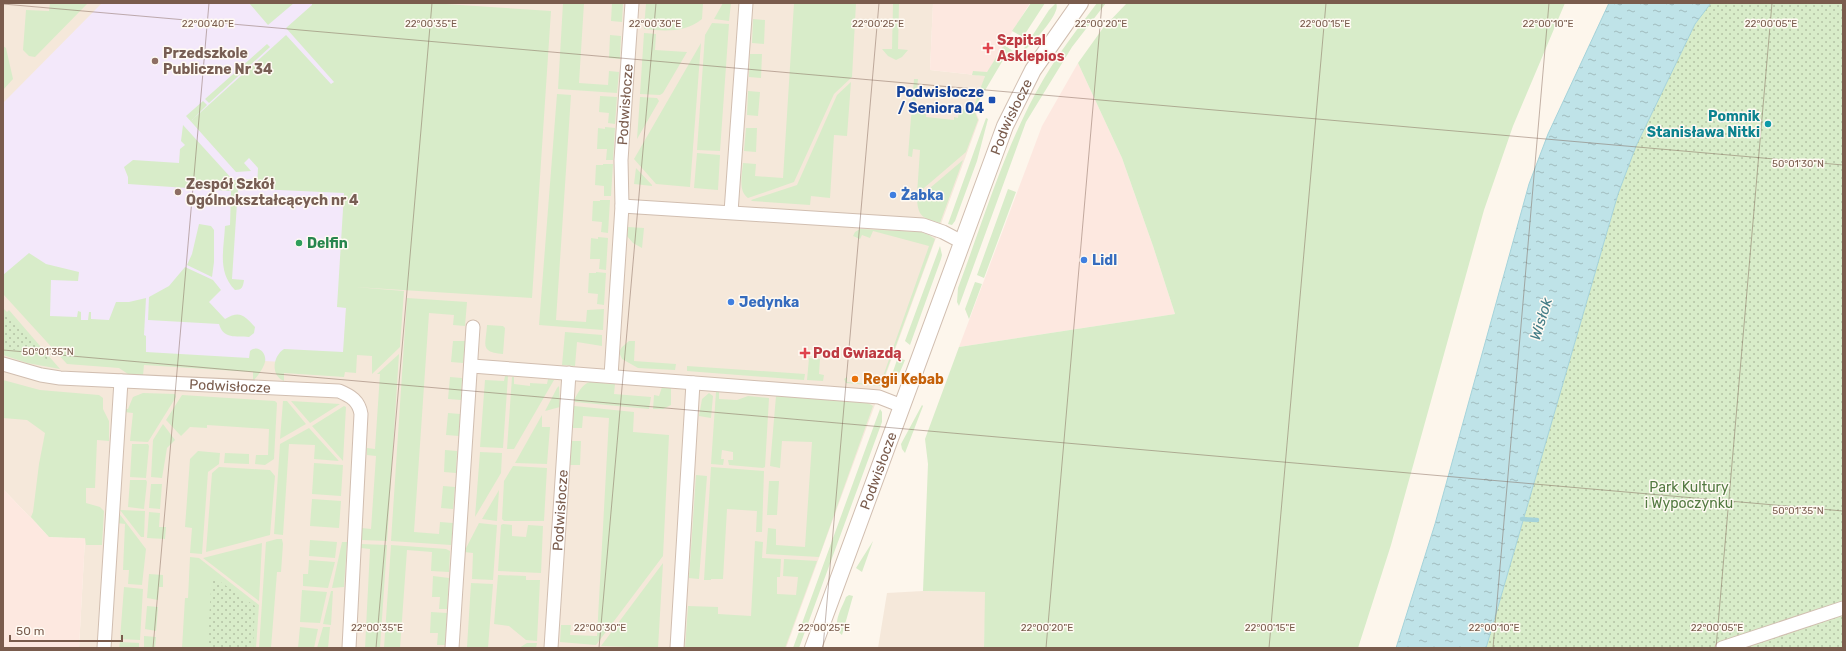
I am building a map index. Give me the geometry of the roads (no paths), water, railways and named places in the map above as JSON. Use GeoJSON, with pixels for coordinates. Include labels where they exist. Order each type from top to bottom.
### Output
{"type":"FeatureCollection","features":[{"type":"Feature","properties":{"kind":"street","name":"Podwisłocze"},"geometry":{"type":"LineString","coordinates":[[611,376],[622,206],[621,160],[632,3]]}},
{"type":"Feature","properties":{"kind":"street"},"geometry":{"type":"LineString","coordinates":[[731,212],[746,3]]}},
{"type":"Feature","properties":{"kind":"street","name":"Podwisłocze"},"geometry":{"type":"LineString","coordinates":[[813,648],[994,152],[1015,104],[1033,70],[1080,3]]}},
{"type":"Feature","properties":{"kind":"street"},"geometry":{"type":"LineString","coordinates":[[622,206],[923,225],[944,232],[962,242]]}},
{"type":"Feature","properties":{"kind":"street"},"geometry":{"type":"LineString","coordinates":[[452,648],[472,366],[473,327]]}},
{"type":"Feature","properties":{"kind":"street","name":"Podwisłocze"},"geometry":{"type":"LineString","coordinates":[[3,364],[41,375],[60,378],[339,392],[354,399],[360,409],[349,648]]}},
{"type":"Feature","properties":{"kind":"street"},"geometry":{"type":"LineString","coordinates":[[472,366],[880,397],[902,406]]}},
{"type":"Feature","properties":{"kind":"street","name":"Podwisłocze"},"geometry":{"type":"LineString","coordinates":[[551,648],[569,373]]}},
{"type":"Feature","properties":{"kind":"street"},"geometry":{"type":"LineString","coordinates":[[104,648],[121,381]]}},
{"type":"Feature","properties":{"kind":"street"},"geometry":{"type":"LineString","coordinates":[[678,648],[693,382]]}},
{"type":"Feature","properties":{"kind":"street"},"geometry":{"type":"LineString","coordinates":[[1722,648],[1843,608]]}},
{"type":"Feature","properties":{"kind":"water","name":"Wisłok"},"geometry":{"type":"Polygon","coordinates":[[[1609,3],[1711,3],[1695,24],[1636,146],[1618,194],[1486,648],[1396,648],[1435,524],[1529,184],[1548,134],[1609,3]]]}},
{"type":"Feature","properties":{"kind":"waterway"},"geometry":{"type":"LineString","coordinates":[[1522,519],[1537,520]]}},
{"type":"Feature","properties":{"kind":"place","name":"Szpital Asklepios"},"geometry":{"type":"Point","coordinates":[988,48]}},
{"type":"Feature","properties":{"kind":"place","name":"Przedszkole Publiczne Nr 34"},"geometry":{"type":"Point","coordinates":[155,61]}},
{"type":"Feature","properties":{"kind":"place","name":"Podwisłocze / Seniora 04"},"geometry":{"type":"Point","coordinates":[992,100]}},
{"type":"Feature","properties":{"kind":"place","name":"Pomnik Stanisława Nitki"},"geometry":{"type":"Point","coordinates":[1768,124]}},
{"type":"Feature","properties":{"kind":"place","name":"Zespół Szkół Ogólnokształcących nr 4"},"geometry":{"type":"Point","coordinates":[178,192]}},
{"type":"Feature","properties":{"kind":"place","name":"Żabka"},"geometry":{"type":"Point","coordinates":[893,195]}},
{"type":"Feature","properties":{"kind":"place","name":"Delfin"},"geometry":{"type":"Point","coordinates":[299,243]}},
{"type":"Feature","properties":{"kind":"place","name":"Lidl"},"geometry":{"type":"Point","coordinates":[1084,260]}},
{"type":"Feature","properties":{"kind":"place","name":"Jedynka"},"geometry":{"type":"Point","coordinates":[731,302]}},
{"type":"Feature","properties":{"kind":"place","name":"Pod Gwiazdą"},"geometry":{"type":"Point","coordinates":[805,353]}},
{"type":"Feature","properties":{"kind":"place","name":"Regii Kebab"},"geometry":{"type":"Point","coordinates":[855,379]}},
{"type":"Feature","properties":{"kind":"park label","name":"Park Kultury i Wypoczynku"},"geometry":{"type":"Point","coordinates":[1689,496]}}]}
